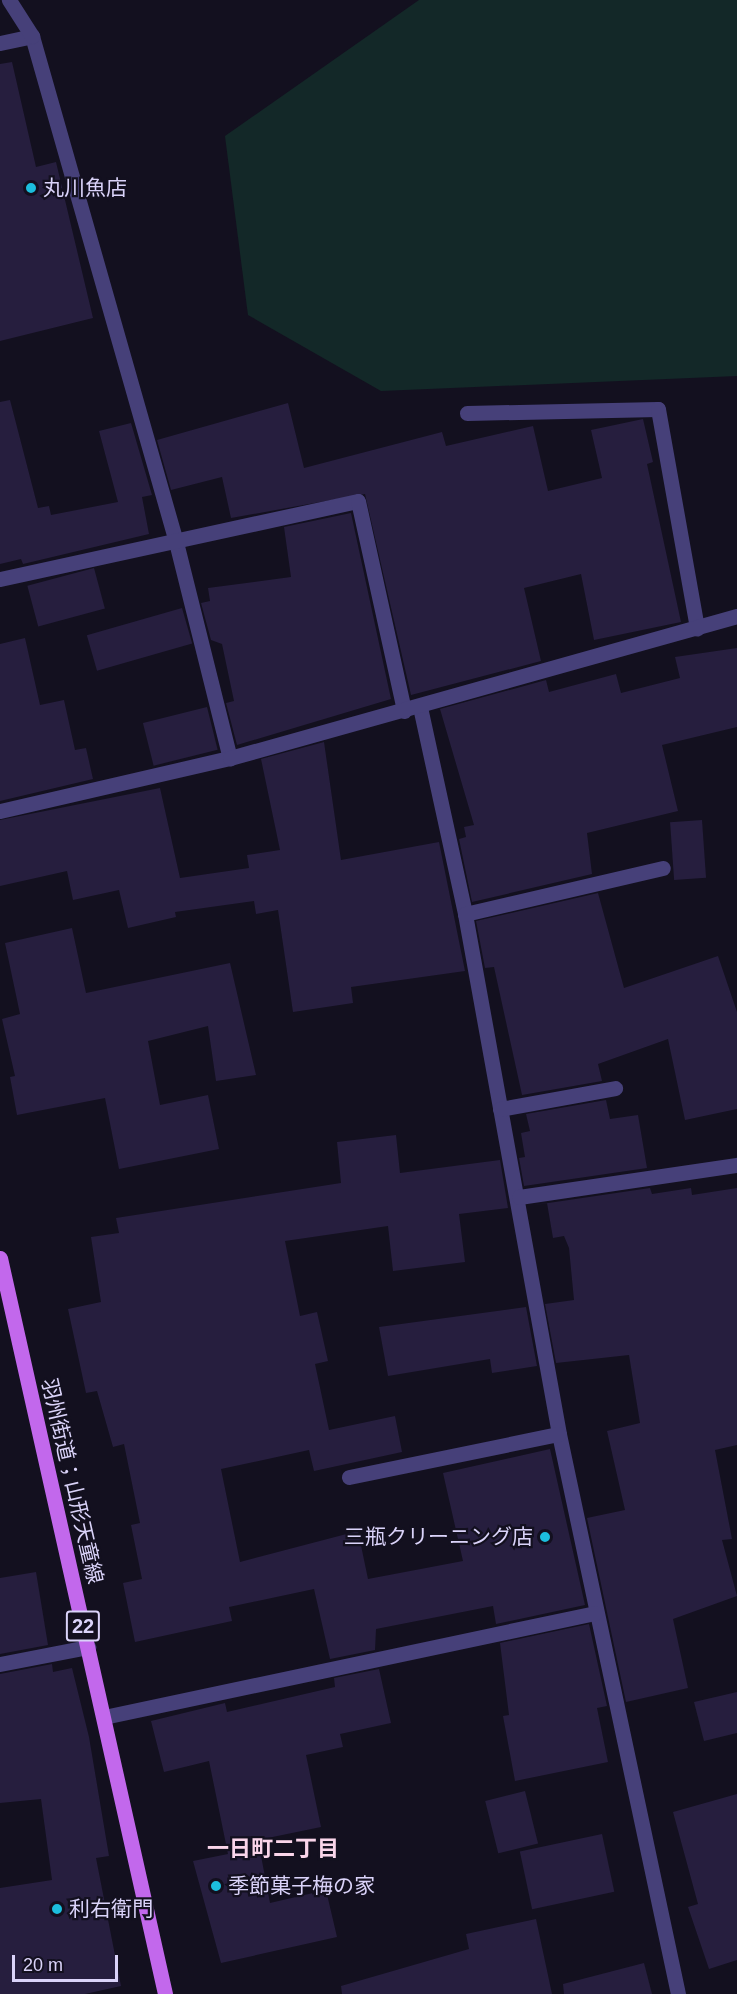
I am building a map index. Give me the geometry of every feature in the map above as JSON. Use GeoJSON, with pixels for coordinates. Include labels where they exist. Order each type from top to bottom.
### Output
{"type":"FeatureCollection","features":[{"type":"Feature","properties":{"kind":"main road","name":"羽州街道；山形天童線"},"geometry":{"type":"LineString","coordinates":[[0,1258],[165,1994]]}},
{"type":"Feature","properties":{"kind":"lane"},"geometry":{"type":"LineString","coordinates":[[9,0],[32,36],[176,542],[230,758]]}},
{"type":"Feature","properties":{"kind":"lane"},"geometry":{"type":"LineString","coordinates":[[0,43],[32,36]]}},
{"type":"Feature","properties":{"kind":"lane"},"geometry":{"type":"LineString","coordinates":[[467,413],[658,409],[697,629]]}},
{"type":"Feature","properties":{"kind":"lane"},"geometry":{"type":"LineString","coordinates":[[0,579],[358,501],[404,711]]}},
{"type":"Feature","properties":{"kind":"lane"},"geometry":{"type":"LineString","coordinates":[[0,811],[230,758],[420,707],[737,616]]}},
{"type":"Feature","properties":{"kind":"lane"},"geometry":{"type":"LineString","coordinates":[[420,707],[465,914],[500,1109],[519,1197],[559,1434],[595,1613],[678,1994]]}},
{"type":"Feature","properties":{"kind":"lane"},"geometry":{"type":"LineString","coordinates":[[465,914],[663,867]]}},
{"type":"Feature","properties":{"kind":"lane"},"geometry":{"type":"LineString","coordinates":[[500,1109],[615,1088]]}},
{"type":"Feature","properties":{"kind":"lane"},"geometry":{"type":"LineString","coordinates":[[519,1197],[737,1165]]}},
{"type":"Feature","properties":{"kind":"lane"},"geometry":{"type":"LineString","coordinates":[[349,1477],[559,1434]]}},
{"type":"Feature","properties":{"kind":"lane"},"geometry":{"type":"LineString","coordinates":[[104,1717],[595,1613]]}},
{"type":"Feature","properties":{"kind":"lane"},"geometry":{"type":"LineString","coordinates":[[0,1664],[88,1647]]}},
{"type":"Feature","properties":{"kind":"green space"},"geometry":{"type":"Polygon","coordinates":[[[419,0],[737,0],[737,376],[381,391],[248,315],[225,136],[419,0]]]}},
{"type":"Feature","properties":{"kind":"building"},"geometry":{"type":"Polygon","coordinates":[[[12,62],[36,167],[56,162],[93,318],[0,341],[0,64],[12,62]]]}},
{"type":"Feature","properties":{"kind":"building"},"geometry":{"type":"Polygon","coordinates":[[[10,400],[38,508],[49,506],[51,515],[118,502],[99,431],[131,423],[152,495],[142,497],[149,534],[23,564],[21,559],[0,564],[0,402],[10,400]]]}},
{"type":"Feature","properties":{"kind":"building"},"geometry":{"type":"Polygon","coordinates":[[[288,403],[304,468],[442,432],[446,446],[533,426],[548,491],[602,478],[591,430],[643,419],[653,462],[647,464],[681,622],[594,640],[581,574],[524,588],[541,661],[411,695],[365,494],[231,518],[222,477],[171,490],[157,440],[288,403]]]}},
{"type":"Feature","properties":{"kind":"building"},"geometry":{"type":"Polygon","coordinates":[[[351,513],[391,699],[237,745],[226,703],[234,701],[222,644],[211,640],[201,603],[210,601],[208,588],[291,577],[284,527],[351,513]]]}},
{"type":"Feature","properties":{"kind":"building"},"geometry":{"type":"Polygon","coordinates":[[[94,568],[105,609],[38,626],[27,586],[94,568]]]}},
{"type":"Feature","properties":{"kind":"building"},"geometry":{"type":"Polygon","coordinates":[[[182,608],[192,644],[97,671],[87,635],[182,608]]]}},
{"type":"Feature","properties":{"kind":"building"},"geometry":{"type":"Polygon","coordinates":[[[25,638],[40,705],[64,700],[75,750],[86,748],[93,779],[0,801],[0,644],[25,638]]]}},
{"type":"Feature","properties":{"kind":"building"},"geometry":{"type":"Polygon","coordinates":[[[737,648],[737,727],[662,745],[678,811],[587,833],[592,874],[472,902],[459,839],[466,837],[464,827],[474,825],[440,709],[546,680],[549,692],[616,674],[621,693],[680,678],[675,657],[737,648]]]}},
{"type":"Feature","properties":{"kind":"building"},"geometry":{"type":"Polygon","coordinates":[[[207,707],[218,750],[154,766],[143,723],[207,707]]]}},
{"type":"Feature","properties":{"kind":"building"},"geometry":{"type":"Polygon","coordinates":[[[324,742],[341,860],[439,842],[465,971],[351,987],[353,1003],[293,1012],[278,910],[256,914],[254,901],[175,912],[176,917],[128,928],[119,890],[73,900],[67,871],[0,886],[0,820],[160,788],[180,878],[249,868],[247,855],[280,850],[261,759],[324,742]]]}},
{"type":"Feature","properties":{"kind":"building"},"geometry":{"type":"Polygon","coordinates":[[[702,820],[706,878],[674,880],[670,822],[702,820]]]}},
{"type":"Feature","properties":{"kind":"building"},"geometry":{"type":"Polygon","coordinates":[[[598,893],[624,988],[718,956],[737,1012],[737,1109],[685,1120],[668,1039],[598,1064],[602,1081],[522,1095],[494,967],[485,968],[476,921],[598,893]]]}},
{"type":"Feature","properties":{"kind":"building"},"geometry":{"type":"Polygon","coordinates":[[[72,928],[86,993],[230,963],[256,1075],[216,1081],[208,1026],[148,1041],[160,1105],[208,1095],[219,1149],[119,1169],[105,1098],[17,1115],[10,1077],[15,1076],[2,1019],[20,1014],[5,943],[72,928]]]}},
{"type":"Feature","properties":{"kind":"building"},"geometry":{"type":"Polygon","coordinates":[[[606,1100],[610,1119],[638,1115],[647,1168],[524,1186],[519,1158],[525,1157],[521,1133],[530,1131],[526,1114],[606,1100]]]}},
{"type":"Feature","properties":{"kind":"building"},"geometry":{"type":"Polygon","coordinates":[[[396,1135],[400,1173],[500,1160],[508,1208],[459,1214],[465,1262],[393,1271],[388,1226],[285,1241],[300,1316],[317,1312],[328,1361],[315,1364],[329,1430],[395,1416],[402,1452],[314,1471],[309,1450],[221,1469],[240,1562],[358,1531],[368,1579],[463,1561],[443,1473],[550,1449],[585,1605],[496,1624],[493,1606],[376,1629],[375,1650],[330,1659],[314,1589],[229,1607],[232,1621],[135,1642],[123,1583],[142,1579],[131,1525],[140,1523],[124,1444],[113,1447],[97,1391],[86,1393],[68,1309],[101,1302],[91,1237],[119,1233],[116,1218],[341,1183],[337,1142],[396,1135]]]}},
{"type":"Feature","properties":{"kind":"building"},"geometry":{"type":"Polygon","coordinates":[[[650,1188],[652,1194],[691,1188],[692,1195],[737,1188],[737,1445],[715,1450],[732,1539],[722,1540],[737,1596],[673,1619],[688,1688],[626,1702],[587,1518],[625,1510],[607,1431],[640,1423],[629,1355],[556,1363],[545,1304],[574,1300],[569,1248],[564,1236],[553,1238],[547,1203],[650,1188]]]}},
{"type":"Feature","properties":{"kind":"building"},"geometry":{"type":"Polygon","coordinates":[[[526,1307],[537,1366],[492,1373],[490,1359],[388,1376],[379,1327],[526,1307]]]}},
{"type":"Feature","properties":{"kind":"building"},"geometry":{"type":"Polygon","coordinates":[[[36,1572],[48,1645],[0,1654],[0,1578],[36,1572]]]}},
{"type":"Feature","properties":{"kind":"building"},"geometry":{"type":"Polygon","coordinates":[[[589,1624],[607,1706],[597,1708],[608,1762],[515,1781],[503,1716],[509,1715],[500,1643],[589,1624]]]}},
{"type":"Feature","properties":{"kind":"building"},"geometry":{"type":"Polygon","coordinates":[[[52,1664],[53,1672],[72,1668],[89,1737],[109,1856],[96,1858],[121,1986],[85,1994],[0,1994],[0,1888],[52,1880],[41,1799],[0,1803],[0,1674],[52,1664]]]}},
{"type":"Feature","properties":{"kind":"building"},"geometry":{"type":"Polygon","coordinates":[[[379,1669],[391,1723],[340,1734],[343,1747],[306,1755],[321,1827],[258,1840],[270,1903],[326,1890],[337,1937],[221,1963],[193,1861],[228,1854],[209,1761],[164,1772],[151,1721],[225,1703],[227,1712],[335,1687],[334,1678],[379,1669]]]}},
{"type":"Feature","properties":{"kind":"building"},"geometry":{"type":"Polygon","coordinates":[[[737,1692],[737,1733],[704,1741],[694,1702],[737,1692]]]}},
{"type":"Feature","properties":{"kind":"building"},"geometry":{"type":"Polygon","coordinates":[[[525,1791],[538,1843],[498,1853],[485,1801],[525,1791]]]}},
{"type":"Feature","properties":{"kind":"building"},"geometry":{"type":"Polygon","coordinates":[[[737,1794],[737,1960],[709,1969],[688,1907],[698,1904],[673,1812],[737,1794]]]}},
{"type":"Feature","properties":{"kind":"building"},"geometry":{"type":"Polygon","coordinates":[[[602,1834],[614,1892],[532,1909],[520,1851],[602,1834]]]}},
{"type":"Feature","properties":{"kind":"building"},"geometry":{"type":"Polygon","coordinates":[[[536,1919],[552,1994],[342,1994],[341,1986],[469,1949],[466,1934],[536,1919]]]}},
{"type":"Feature","properties":{"kind":"building"},"geometry":{"type":"Polygon","coordinates":[[[644,1963],[652,1994],[564,1994],[563,1984],[644,1963]]]}},
{"type":"Feature","properties":{"kind":"place","name":"丸川魚店"},"geometry":{"type":"Point","coordinates":[31,188]}},
{"type":"Feature","properties":{"kind":"place","name":"三瓶クリーニング店"},"geometry":{"type":"Point","coordinates":[545,1537]}},
{"type":"Feature","properties":{"kind":"place","name":"季節菓子梅の家"},"geometry":{"type":"Point","coordinates":[216,1886]}},
{"type":"Feature","properties":{"kind":"place","name":"利右衛門"},"geometry":{"type":"Point","coordinates":[57,1909]}},
{"type":"Feature","properties":{"kind":"district","name":"一日町二丁目"},"geometry":{"type":"Point","coordinates":[273,1849]}}]}
